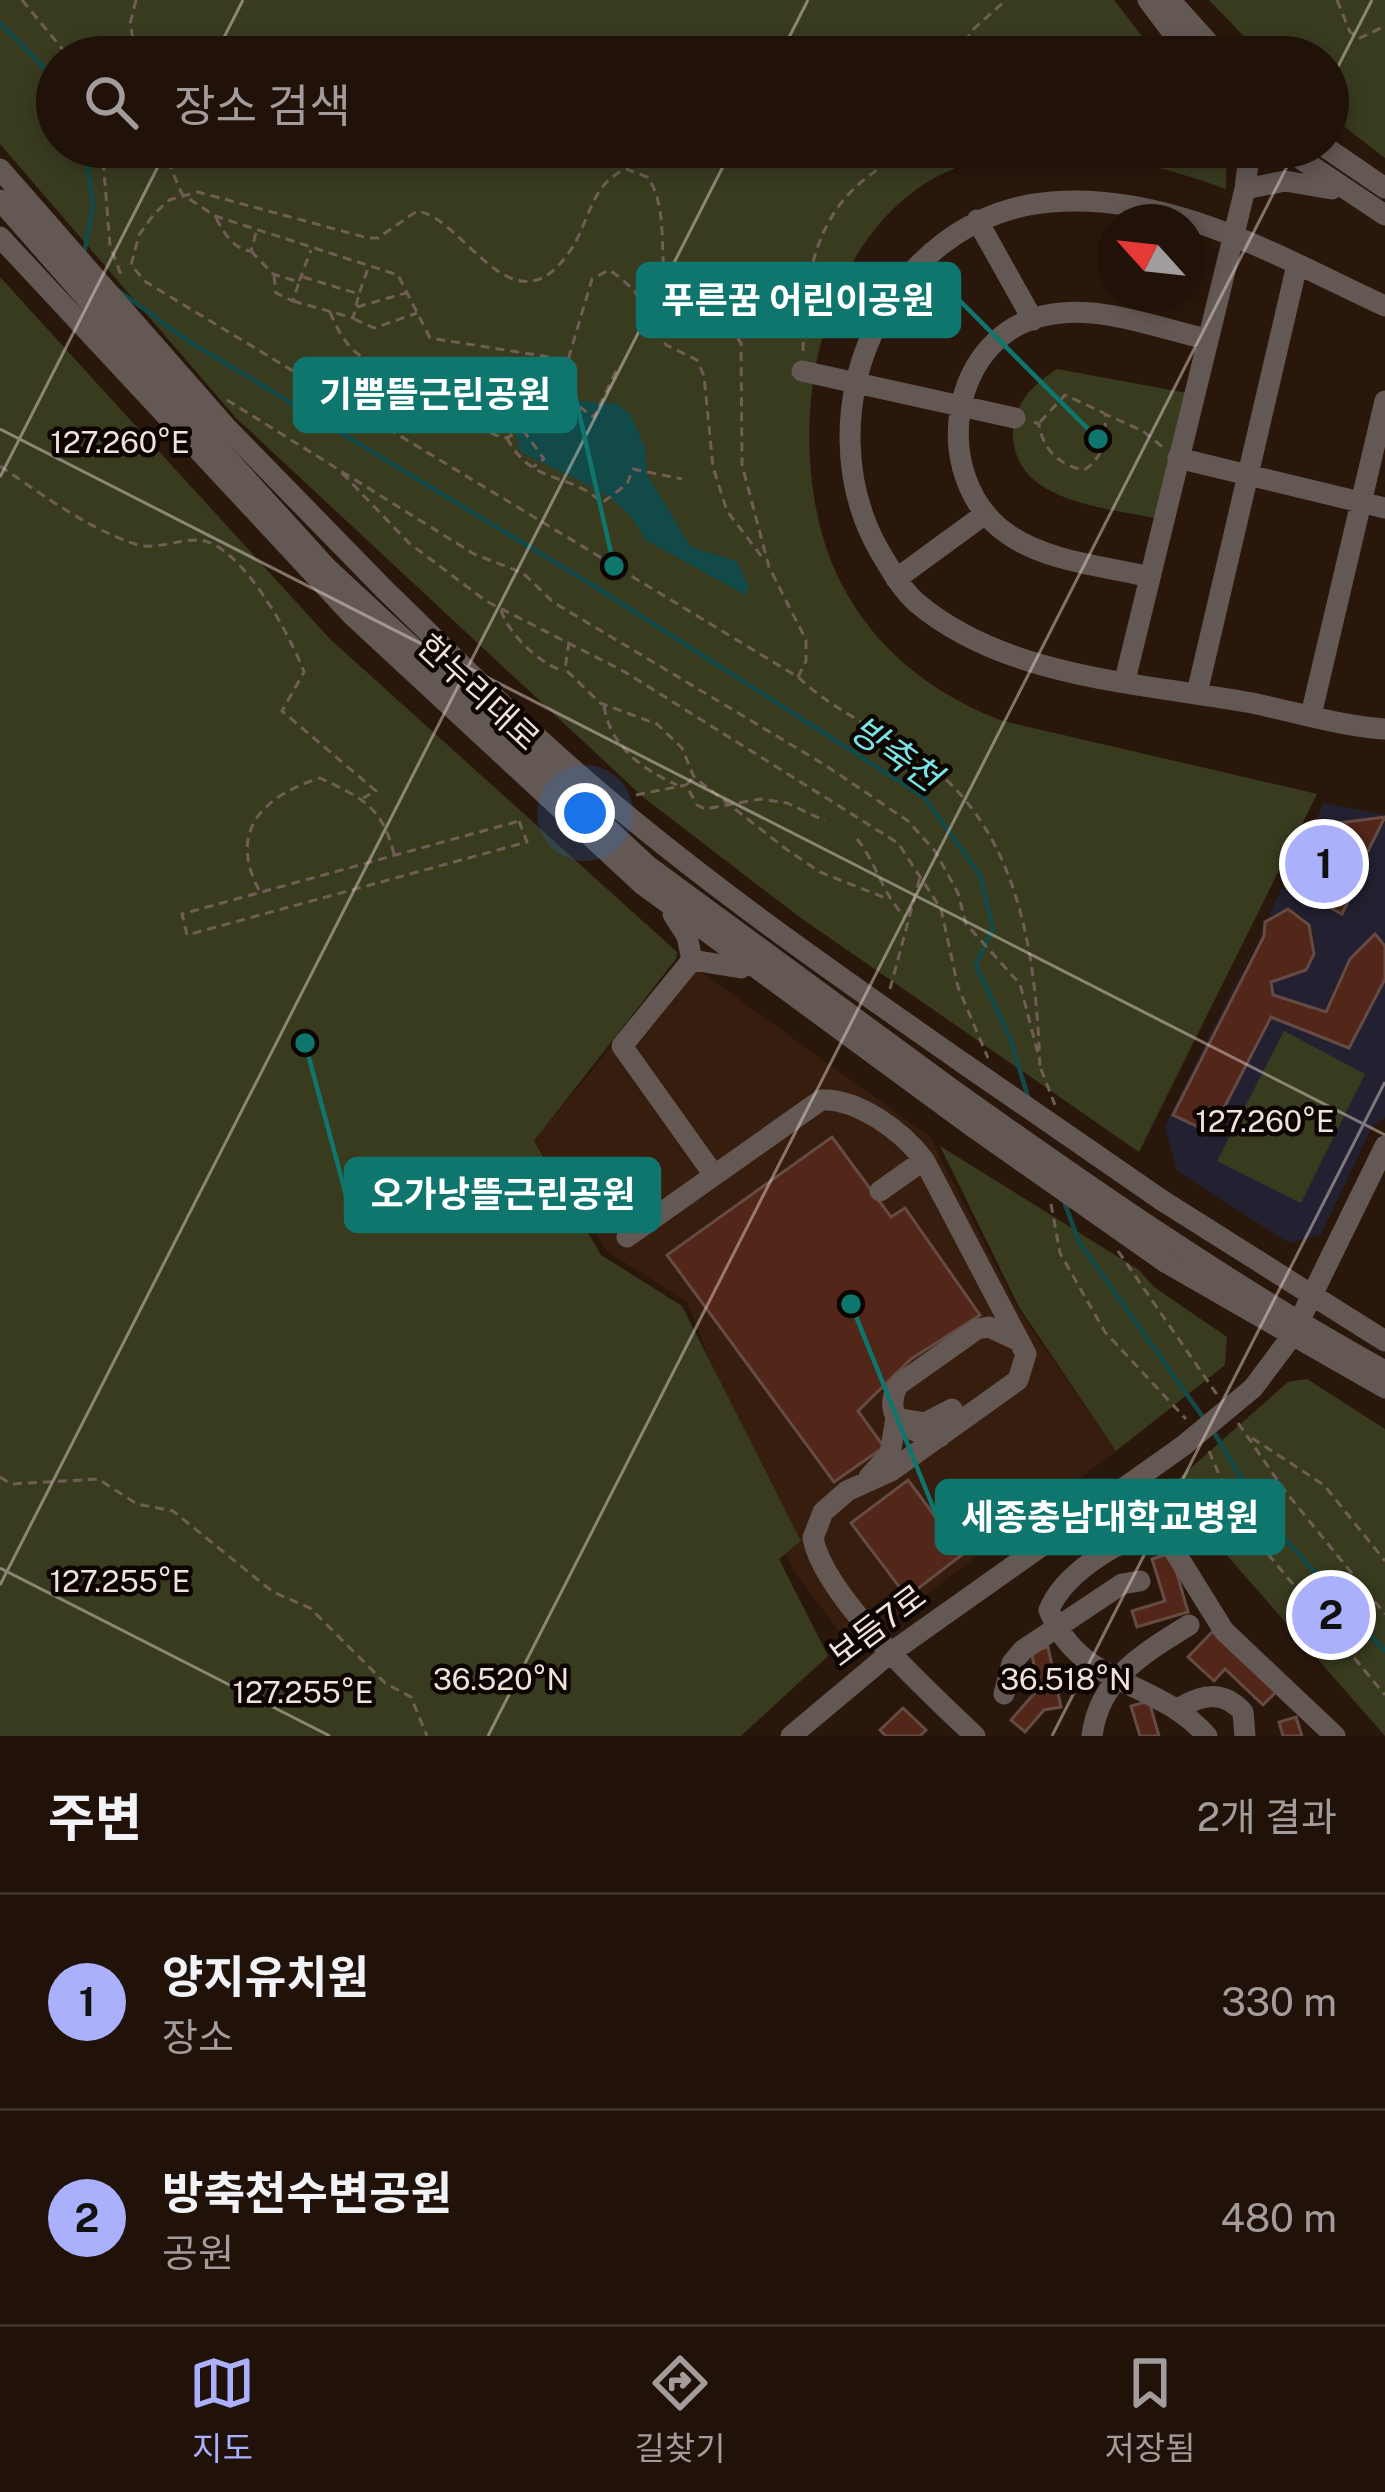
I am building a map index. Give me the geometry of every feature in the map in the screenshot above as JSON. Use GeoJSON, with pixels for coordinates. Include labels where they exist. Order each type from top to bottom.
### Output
{"type":"FeatureCollection","features":[{"type":"Feature","properties":{"kind":"street"},"geometry":{"type":"LineString","coordinates":[[1148,0],[1175,36]]}},
{"type":"Feature","properties":{"kind":"street"},"geometry":{"type":"LineString","coordinates":[[1170,0],[1202,36]]}},
{"type":"Feature","properties":{"kind":"street"},"geometry":{"type":"LineString","coordinates":[[1349,163],[1385,188]]}},
{"type":"Feature","properties":{"kind":"street"},"geometry":{"type":"LineString","coordinates":[[1125,680],[1248,168]]}},
{"type":"Feature","properties":{"kind":"street"},"geometry":{"type":"LineString","coordinates":[[1245,189],[1262,168]]}},
{"type":"Feature","properties":{"kind":"street"},"geometry":{"type":"LineString","coordinates":[[1310,168],[1385,215]]}},
{"type":"Feature","properties":{"kind":"street","name":"한누리대로"},"geometry":{"type":"LineString","coordinates":[[0,169],[225,425],[384,589],[550,749],[784,939],[1310,1301]]}},
{"type":"Feature","properties":{"kind":"street"},"geometry":{"type":"LineString","coordinates":[[1245,189],[1260,181],[1285,181],[1349,194]]}},
{"type":"Feature","properties":{"kind":"street"},"geometry":{"type":"LineString","coordinates":[[0,200],[328,569],[648,866],[1134,1220],[1288,1318],[1385,1371]]}},
{"type":"Feature","properties":{"kind":"street"},"geometry":{"type":"LineString","coordinates":[[1385,306],[1232,233],[1104,204],[1051,202],[977,220],[939,245],[909,276],[876,323],[854,382],[847,422],[851,482],[868,531],[914,601],[954,630],[990,649],[1385,729]]}},
{"type":"Feature","properties":{"kind":"street"},"geometry":{"type":"LineString","coordinates":[[977,220],[1033,320]]}},
{"type":"Feature","properties":{"kind":"street","name":"한누리대로"},"geometry":{"type":"LineString","coordinates":[[0,237],[352,615],[531,786],[667,903],[759,974],[1165,1262],[1292,1336]]}},
{"type":"Feature","properties":{"kind":"street"},"geometry":{"type":"LineString","coordinates":[[1197,694],[1298,265]]}},
{"type":"Feature","properties":{"kind":"street"},"geometry":{"type":"LineString","coordinates":[[1150,577],[1042,552],[985,514],[958,455],[960,406],[977,364],[1002,335],[1033,320],[1089,312],[1206,339]]}},
{"type":"Feature","properties":{"kind":"street"},"geometry":{"type":"LineString","coordinates":[[802,371],[1015,418]]}},
{"type":"Feature","properties":{"kind":"street"},"geometry":{"type":"LineString","coordinates":[[1311,715],[1385,401]]}},
{"type":"Feature","properties":{"kind":"street"},"geometry":{"type":"LineString","coordinates":[[1178,458],[1385,508]]}},
{"type":"Feature","properties":{"kind":"street"},"geometry":{"type":"LineString","coordinates":[[896,579],[985,514]]}},
{"type":"Feature","properties":{"kind":"street"},"geometry":{"type":"LineString","coordinates":[[667,903],[687,936],[692,960]]}},
{"type":"Feature","properties":{"kind":"street"},"geometry":{"type":"LineString","coordinates":[[692,960],[720,961],[759,974]]}},
{"type":"Feature","properties":{"kind":"street"},"geometry":{"type":"LineString","coordinates":[[692,960],[622,1046],[715,1175]]}},
{"type":"Feature","properties":{"kind":"street"},"geometry":{"type":"LineString","coordinates":[[627,1237],[821,1100],[856,1108],[908,1139],[925,1160],[1027,1361],[1023,1375],[940,1437],[891,1471],[869,1478]]}},
{"type":"Feature","properties":{"kind":"street"},"geometry":{"type":"LineString","coordinates":[[1385,1146],[1292,1336],[1385,1388]]}},
{"type":"Feature","properties":{"kind":"street"},"geometry":{"type":"LineString","coordinates":[[880,1191],[925,1160]]}},
{"type":"Feature","properties":{"kind":"street"},"geometry":{"type":"LineString","coordinates":[[972,1251],[986,1306],[977,1329]]}},
{"type":"Feature","properties":{"kind":"street"},"geometry":{"type":"LineString","coordinates":[[1310,1301],[1385,1341]]}},
{"type":"Feature","properties":{"kind":"street"},"geometry":{"type":"LineString","coordinates":[[975,1736],[890,1654],[821,1561],[813,1538],[830,1504],[869,1478],[890,1454],[896,1418],[892,1397],[898,1385],[977,1329],[988,1328],[1019,1342]]}},
{"type":"Feature","properties":{"kind":"street","name":"보듬7로"},"geometry":{"type":"LineString","coordinates":[[791,1736],[890,1654],[1183,1446],[1253,1388],[1292,1336]]}},
{"type":"Feature","properties":{"kind":"street"},"geometry":{"type":"LineString","coordinates":[[896,1418],[926,1423],[952,1409]]}},
{"type":"Feature","properties":{"kind":"street"},"geometry":{"type":"LineString","coordinates":[[896,1418],[909,1430],[940,1437]]}},
{"type":"Feature","properties":{"kind":"street"},"geometry":{"type":"LineString","coordinates":[[1207,1736],[1179,1708],[1078,1657],[1057,1631],[1049,1610],[1058,1588],[1133,1537],[1153,1533],[1170,1544],[1224,1631],[1335,1736]]}},
{"type":"Feature","properties":{"kind":"street"},"geometry":{"type":"LineString","coordinates":[[1004,1694],[1012,1663],[1023,1650],[1122,1584],[1140,1581]]}},
{"type":"Feature","properties":{"kind":"street"},"geometry":{"type":"LineString","coordinates":[[1092,1736],[1094,1717],[1113,1678],[1189,1624]]}},
{"type":"Feature","properties":{"kind":"street"},"geometry":{"type":"LineString","coordinates":[[1179,1708],[1200,1696],[1232,1700],[1244,1712],[1245,1736]]}},
{"type":"Feature","properties":{"kind":"path"},"geometry":{"type":"LineString","coordinates":[[22,0],[52,36]]}},
{"type":"Feature","properties":{"kind":"path"},"geometry":{"type":"LineString","coordinates":[[133,36],[130,24],[136,0]]}},
{"type":"Feature","properties":{"kind":"path"},"geometry":{"type":"LineString","coordinates":[[969,36],[1006,0]]}},
{"type":"Feature","properties":{"kind":"path"},"geometry":{"type":"LineString","coordinates":[[1337,0],[1350,32],[1360,38],[1385,26]]}},
{"type":"Feature","properties":{"kind":"path"},"geometry":{"type":"LineString","coordinates":[[104,168],[110,245],[118,275],[135,272],[315,388],[798,676],[829,705],[926,763],[981,820],[1024,923],[1036,977],[1040,1066]]}},
{"type":"Feature","properties":{"kind":"path"},"geometry":{"type":"LineString","coordinates":[[171,168],[182,194],[215,216],[398,275],[430,338],[568,360],[592,279],[609,271],[627,281],[654,316],[666,345],[697,360],[704,376],[713,467],[728,512],[769,567],[806,640],[806,661],[798,676]]}},
{"type":"Feature","properties":{"kind":"path"},"geometry":{"type":"LineString","coordinates":[[802,371],[808,266],[815,244],[877,168]]}},
{"type":"Feature","properties":{"kind":"path"},"geometry":{"type":"LineString","coordinates":[[135,272],[132,251],[154,214],[182,194],[198,192],[368,238],[378,238],[407,215],[428,213],[496,272],[522,279],[539,276],[565,259],[604,183],[626,169],[637,170],[655,187],[662,208],[664,287],[670,314],[690,328],[730,328],[741,343],[742,465],[769,567]]}},
{"type":"Feature","properties":{"kind":"path"},"geometry":{"type":"LineString","coordinates":[[215,216],[226,236],[251,251],[274,274],[359,294]]}},
{"type":"Feature","properties":{"kind":"path"},"geometry":{"type":"LineString","coordinates":[[251,251],[256,230]]}},
{"type":"Feature","properties":{"kind":"path"},"geometry":{"type":"LineString","coordinates":[[293,301],[312,248]]}},
{"type":"Feature","properties":{"kind":"path"},"geometry":{"type":"LineString","coordinates":[[353,318],[369,266]]}},
{"type":"Feature","properties":{"kind":"path"},"geometry":{"type":"LineString","coordinates":[[274,274],[276,292],[374,328],[418,313]]}},
{"type":"Feature","properties":{"kind":"path"},"geometry":{"type":"LineString","coordinates":[[356,308],[407,293]]}},
{"type":"Feature","properties":{"kind":"path"},"geometry":{"type":"LineString","coordinates":[[330,312],[344,346],[355,356],[411,383],[440,375],[456,378],[474,393],[479,424],[492,436],[507,439],[531,468],[554,482],[588,490],[602,502],[627,484],[633,469],[682,479]]}},
{"type":"Feature","properties":{"kind":"path"},"geometry":{"type":"LineString","coordinates":[[507,439],[568,399],[594,417],[617,369]]}},
{"type":"Feature","properties":{"kind":"path"},"geometry":{"type":"LineString","coordinates":[[474,393],[508,381],[536,420]]}},
{"type":"Feature","properties":{"kind":"path"},"geometry":{"type":"LineString","coordinates":[[1105,414],[1106,438],[1096,463],[1084,470],[1066,466],[1042,442],[1040,424],[1065,395],[1143,431],[1178,458]]}},
{"type":"Feature","properties":{"kind":"path"},"geometry":{"type":"LineString","coordinates":[[224,398],[474,554],[508,564],[553,602],[876,797],[935,851],[958,893],[966,924],[1020,984],[1040,1066],[1061,1121]]}},
{"type":"Feature","properties":{"kind":"path"},"geometry":{"type":"LineString","coordinates":[[1015,418],[1040,424]]}},
{"type":"Feature","properties":{"kind":"path"},"geometry":{"type":"LineString","coordinates":[[522,428],[544,460],[531,468]]}},
{"type":"Feature","properties":{"kind":"path"},"geometry":{"type":"LineString","coordinates":[[0,466],[90,526],[141,547],[203,540],[237,561],[293,641],[304,672],[282,711],[376,791],[363,798]]}},
{"type":"Feature","properties":{"kind":"path"},"geometry":{"type":"LineString","coordinates":[[500,608],[508,626],[539,661],[566,672],[604,704],[657,724],[682,748],[694,777],[820,872],[887,899],[905,917]]}},
{"type":"Feature","properties":{"kind":"path"},"geometry":{"type":"LineString","coordinates":[[566,672],[562,659],[570,641]]}},
{"type":"Feature","properties":{"kind":"path"},"geometry":{"type":"LineString","coordinates":[[604,704],[622,748],[657,776],[686,785]]}},
{"type":"Feature","properties":{"kind":"path"},"geometry":{"type":"LineString","coordinates":[[686,785],[694,777]]}},
{"type":"Feature","properties":{"kind":"path"},"geometry":{"type":"LineString","coordinates":[[260,892],[248,849],[258,813],[283,789],[320,778],[363,798],[387,824],[394,855]]}},
{"type":"Feature","properties":{"kind":"path"},"geometry":{"type":"LineString","coordinates":[[636,795],[676,784]]}},
{"type":"Feature","properties":{"kind":"path"},"geometry":{"type":"LineString","coordinates":[[686,785],[697,806],[705,809],[748,799],[787,803],[825,821]]}},
{"type":"Feature","properties":{"kind":"path"},"geometry":{"type":"LineString","coordinates":[[519,821],[527,842],[187,935],[182,914],[394,855],[519,821]]}},
{"type":"Feature","properties":{"kind":"path"},"geometry":{"type":"LineString","coordinates":[[856,839],[878,868],[887,899]]}},
{"type":"Feature","properties":{"kind":"path"},"geometry":{"type":"LineString","coordinates":[[890,991],[905,917],[921,874]]}},
{"type":"Feature","properties":{"kind":"path"},"geometry":{"type":"LineString","coordinates":[[1115,1245],[1152,1307],[1227,1407]]}},
{"type":"Feature","properties":{"kind":"path"},"geometry":{"type":"LineString","coordinates":[[1237,1421],[1385,1614]]}},
{"type":"Feature","properties":{"kind":"path"},"geometry":{"type":"LineString","coordinates":[[1246,1434],[1324,1485],[1385,1562]]}},
{"type":"Feature","properties":{"kind":"path"},"geometry":{"type":"LineString","coordinates":[[0,1477],[11,1484],[98,1479],[137,1504],[172,1510],[273,1592],[310,1608],[385,1683],[411,1697],[427,1736]]}},
{"type":"Feature","properties":{"kind":"shaded area"},"geometry":{"type":"Polygon","coordinates":[[[1324,803],[1385,815],[1385,946],[1375,934],[1364,943],[1334,988],[1326,1012],[1294,1004],[1273,995],[1271,982],[1306,970],[1314,954],[1314,934],[1301,914],[1288,909],[1269,916],[1174,1115],[1211,1133],[1271,1017],[1349,1048],[1385,979],[1385,1117],[1372,1127],[1321,1234],[1289,1243],[1177,1171],[1165,1126],[1324,803]],[[1384,817],[1295,890],[1342,913],[1355,889],[1341,878],[1341,867],[1350,853],[1368,851],[1384,817]]]}},
{"type":"Feature","properties":{"kind":"shaded area"},"geometry":{"type":"Polygon","coordinates":[[[683,959],[930,1137],[1016,1306],[1116,1451],[853,1650],[792,1569],[687,1302],[607,1251],[534,1141],[683,959]]]}},
{"type":"Feature","properties":{"kind":"green space"},"geometry":{"type":"Polygon","coordinates":[[[0,0],[1114,0],[1142,36],[36,36],[36,168],[962,168],[926,183],[880,223],[846,275],[823,335],[811,400],[810,465],[820,528],[841,583],[889,650],[931,684],[978,710],[1003,721],[1317,794],[1139,1152],[798,916],[643,797],[236,418],[0,144],[0,0]]]}},
{"type":"Feature","properties":{"kind":"green space"},"geometry":{"type":"Polygon","coordinates":[[[1209,0],[1385,0],[1385,158],[1349,130],[1349,36],[1244,36],[1209,0]]]}},
{"type":"Feature","properties":{"kind":"green space"},"geometry":{"type":"Polygon","coordinates":[[[1158,168],[1226,168],[1226,189],[1158,168]]]}},
{"type":"Feature","properties":{"kind":"green space"},"geometry":{"type":"Polygon","coordinates":[[[0,277],[330,639],[677,952],[534,1141],[601,1255],[682,1306],[801,1541],[779,1559],[828,1656],[741,1736],[0,1736],[0,277]]]}},
{"type":"Feature","properties":{"kind":"green space"},"geometry":{"type":"Polygon","coordinates":[[[1057,369],[1193,394],[1163,520],[1069,499],[1030,476],[1018,459],[1013,436],[1020,405],[1057,369]]]}},
{"type":"Feature","properties":{"kind":"green space"},"geometry":{"type":"Polygon","coordinates":[[[1284,1031],[1365,1074],[1301,1203],[1217,1161],[1284,1031]]]}},
{"type":"Feature","properties":{"kind":"green space"},"geometry":{"type":"Polygon","coordinates":[[[940,1146],[1139,1270],[1154,1287],[1227,1337],[1225,1365],[1116,1451],[1019,1307],[940,1146]]]}},
{"type":"Feature","properties":{"kind":"green space"},"geometry":{"type":"Polygon","coordinates":[[[1307,1379],[1385,1429],[1385,1736],[1168,1488],[1288,1382],[1307,1379]]]}},
{"type":"Feature","properties":{"kind":"water"},"geometry":{"type":"Polygon","coordinates":[[[530,397],[617,404],[630,414],[645,447],[647,475],[691,547],[737,561],[749,587],[745,595],[644,539],[623,508],[607,496],[520,451],[509,410],[530,397]]]}},
{"type":"Feature","properties":{"kind":"building"},"geometry":{"type":"Polygon","coordinates":[[[1385,817],[1368,851],[1350,853],[1341,867],[1341,878],[1355,888],[1342,914],[1294,889],[1323,825],[1385,817]]]}},
{"type":"Feature","properties":{"kind":"building"},"geometry":{"type":"Polygon","coordinates":[[[1288,909],[1309,925],[1314,954],[1306,970],[1271,982],[1273,995],[1326,1012],[1350,959],[1375,934],[1385,946],[1385,979],[1349,1048],[1271,1017],[1211,1133],[1173,1115],[1264,936],[1265,922],[1288,909]]]}},
{"type":"Feature","properties":{"kind":"building"},"geometry":{"type":"Polygon","coordinates":[[[832,1137],[891,1217],[905,1208],[980,1315],[911,1359],[858,1411],[884,1447],[834,1482],[667,1255],[832,1137]]]}},
{"type":"Feature","properties":{"kind":"building"},"geometry":{"type":"Polygon","coordinates":[[[908,1480],[963,1554],[907,1597],[851,1523],[908,1480]]]}},
{"type":"Feature","properties":{"kind":"building"},"geometry":{"type":"Polygon","coordinates":[[[1171,1553],[1188,1612],[1137,1627],[1132,1611],[1165,1601],[1152,1559],[1171,1553]]]}},
{"type":"Feature","properties":{"kind":"building"},"geometry":{"type":"Polygon","coordinates":[[[1213,1631],[1277,1691],[1263,1705],[1225,1669],[1214,1681],[1188,1657],[1213,1631]]]}},
{"type":"Feature","properties":{"kind":"building"},"geometry":{"type":"Polygon","coordinates":[[[1048,1647],[1061,1707],[1044,1710],[1025,1732],[1011,1720],[1039,1688],[1031,1651],[1048,1647]]]}},
{"type":"Feature","properties":{"kind":"building"},"geometry":{"type":"Polygon","coordinates":[[[1149,1701],[1159,1736],[1140,1736],[1131,1706],[1149,1701]]]}},
{"type":"Feature","properties":{"kind":"building"},"geometry":{"type":"Polygon","coordinates":[[[903,1708],[926,1730],[920,1736],[886,1736],[880,1730],[903,1708]]]}},
{"type":"Feature","properties":{"kind":"building"},"geometry":{"type":"Polygon","coordinates":[[[1296,1717],[1302,1736],[1283,1736],[1279,1722],[1296,1717]]]}},
{"type":"Feature","properties":{"kind":"waterway"},"geometry":{"type":"LineString","coordinates":[[0,23],[36,60]]}},
{"type":"Feature","properties":{"kind":"waterway"},"geometry":{"type":"LineString","coordinates":[[84,254],[93,205],[88,168]]}},
{"type":"Feature","properties":{"kind":"waterway","name":"방축천"},"geometry":{"type":"LineString","coordinates":[[119,291],[187,340],[591,584],[924,797],[980,875],[993,928],[976,965],[1010,1038],[1028,1097]]}},
{"type":"Feature","properties":{"kind":"waterway","name":"방축천"},"geometry":{"type":"LineString","coordinates":[[1065,1204],[1079,1242],[1205,1420]]}},
{"type":"Feature","properties":{"kind":"waterway","name":"방축천"},"geometry":{"type":"LineString","coordinates":[[1212,1429],[1262,1513],[1385,1651]]}},
{"type":"Feature","properties":{"kind":"place","name":"푸른꿈 어린이공원"},"geometry":{"type":"Point","coordinates":[1098,439]}},
{"type":"Feature","properties":{"kind":"place","name":"기쁨뜰근린공원"},"geometry":{"type":"Point","coordinates":[614,566]}},
{"type":"Feature","properties":{"kind":"place","name":"양지유치원"},"geometry":{"type":"Point","coordinates":[1324,864]}},
{"type":"Feature","properties":{"kind":"place","name":"오가낭뜰근린공원"},"geometry":{"type":"Point","coordinates":[305,1043]}},
{"type":"Feature","properties":{"kind":"place","name":"세종충남대학교병원"},"geometry":{"type":"Point","coordinates":[851,1304]}},
{"type":"Feature","properties":{"kind":"place","name":"방축천수변공원"},"geometry":{"type":"Point","coordinates":[1331,1615]}}]}
